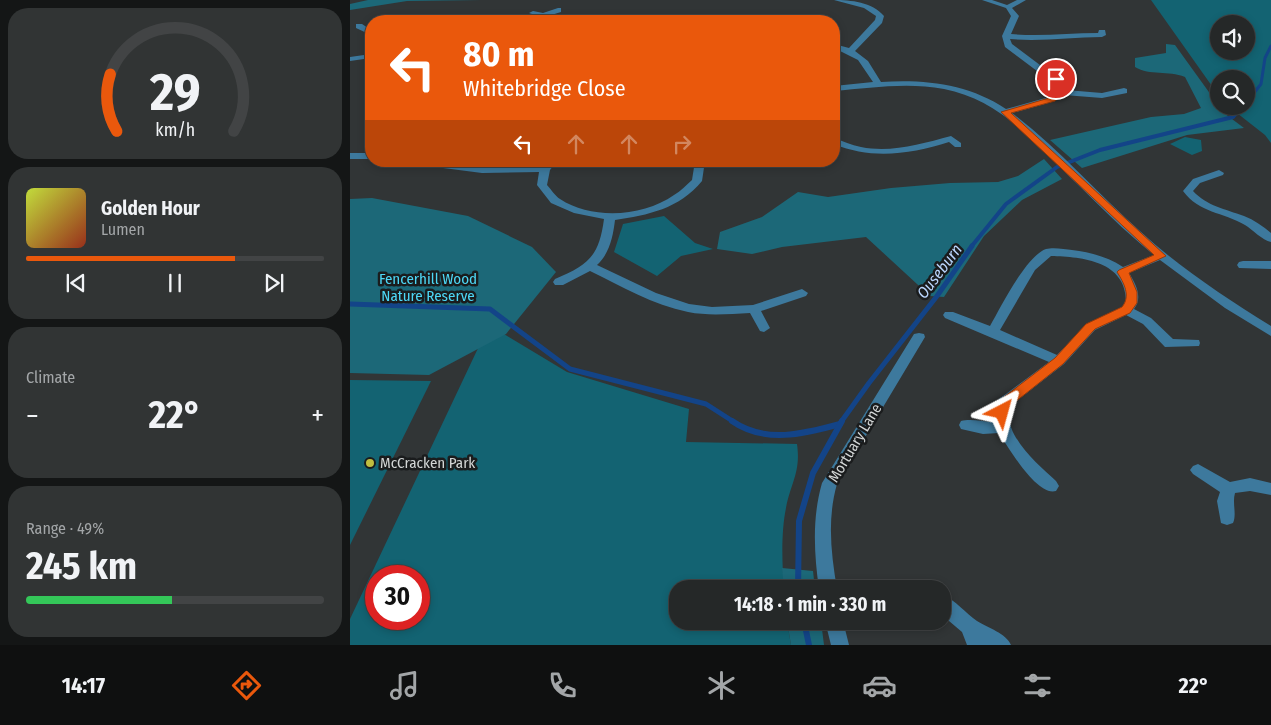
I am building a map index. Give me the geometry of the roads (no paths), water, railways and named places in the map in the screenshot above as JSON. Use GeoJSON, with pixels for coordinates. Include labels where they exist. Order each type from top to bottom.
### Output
{"type":"FeatureCollection","features":[{"type":"Feature","properties":{"kind":"street"},"geometry":{"type":"LineString","coordinates":[[834,0],[866,7],[877,12],[880,16],[879,21],[851,51]]}},
{"type":"Feature","properties":{"kind":"street"},"geometry":{"type":"LineString","coordinates":[[986,0],[1008,7],[1015,16],[1006,36],[1008,45],[1056,79],[1061,85],[1062,92]]}},
{"type":"Feature","properties":{"kind":"street"},"geometry":{"type":"LineString","coordinates":[[1008,7],[1023,0]]}},
{"type":"Feature","properties":{"kind":"street"},"geometry":{"type":"LineString","coordinates":[[550,15],[558,10]]}},
{"type":"Feature","properties":{"kind":"street"},"geometry":{"type":"LineString","coordinates":[[533,13],[538,15]]}},
{"type":"Feature","properties":{"kind":"street"},"geometry":{"type":"LineString","coordinates":[[358,26],[365,30]]}},
{"type":"Feature","properties":{"kind":"street"},"geometry":{"type":"LineString","coordinates":[[1006,36],[1036,39],[1082,34],[1104,35]]}},
{"type":"Feature","properties":{"kind":"street"},"geometry":{"type":"LineString","coordinates":[[840,48],[851,51],[863,59],[878,83]]}},
{"type":"Feature","properties":{"kind":"street"},"geometry":{"type":"LineString","coordinates":[[350,60],[365,57]]}},
{"type":"Feature","properties":{"kind":"street"},"geometry":{"type":"LineString","coordinates":[[840,88],[878,83],[914,83],[946,87],[978,97],[1005,112],[1161,256],[1270,329]]}},
{"type":"Feature","properties":{"kind":"street"},"geometry":{"type":"LineString","coordinates":[[1005,112],[1052,99],[1062,92],[1097,95],[1119,94],[1124,91]]}},
{"type":"Feature","properties":{"kind":"street"},"geometry":{"type":"LineString","coordinates":[[840,144],[847,147],[900,152],[953,140]]}},
{"type":"Feature","properties":{"kind":"street"},"geometry":{"type":"LineString","coordinates":[[840,158],[847,147]]}},
{"type":"Feature","properties":{"kind":"street"},"geometry":{"type":"LineString","coordinates":[[350,156],[365,156]]}},
{"type":"Feature","properties":{"kind":"street"},"geometry":{"type":"LineString","coordinates":[[459,167],[482,170],[522,167]]}},
{"type":"Feature","properties":{"kind":"street"},"geometry":{"type":"LineString","coordinates":[[547,167],[542,185],[555,201],[578,211],[610,217],[646,212],[677,198],[697,181],[699,167]]}},
{"type":"Feature","properties":{"kind":"street"},"geometry":{"type":"LineString","coordinates":[[1219,172],[1191,184],[1188,191],[1195,201],[1210,210],[1248,222],[1260,228],[1271,239]]}},
{"type":"Feature","properties":{"kind":"street"},"geometry":{"type":"LineString","coordinates":[[559,282],[576,275],[590,266],[602,254],[608,240],[610,217]]}},
{"type":"Feature","properties":{"kind":"street"},"geometry":{"type":"LineString","coordinates":[[993,332],[1030,268],[1048,252],[1072,247],[1112,264],[1122,272],[1128,281],[1132,292],[1132,303],[1126,310],[1090,327],[1059,361],[1004,404],[1002,412],[1003,427],[1026,462],[1051,486]]}},
{"type":"Feature","properties":{"kind":"street"},"geometry":{"type":"LineString","coordinates":[[1122,272],[1161,256]]}},
{"type":"Feature","properties":{"kind":"street"},"geometry":{"type":"LineString","coordinates":[[1244,265],[1271,265]]}},
{"type":"Feature","properties":{"kind":"street"},"geometry":{"type":"LineString","coordinates":[[590,266],[652,296],[688,308],[712,311],[754,309],[802,293]]}},
{"type":"Feature","properties":{"kind":"street"},"geometry":{"type":"LineString","coordinates":[[754,309],[764,328]]}},
{"type":"Feature","properties":{"kind":"street"},"geometry":{"type":"LineString","coordinates":[[1126,310],[1147,321],[1170,349],[1194,343]]}},
{"type":"Feature","properties":{"kind":"street"},"geometry":{"type":"LineString","coordinates":[[949,315],[1059,361]]}},
{"type":"Feature","properties":{"kind":"street","name":"Mortuary Lane"},"geometry":{"type":"LineString","coordinates":[[827,580],[823,555],[823,528],[824,499],[830,483],[919,337]]}},
{"type":"Feature","properties":{"kind":"street"},"geometry":{"type":"LineString","coordinates":[[966,425],[983,428],[1003,427]]}},
{"type":"Feature","properties":{"kind":"street"},"geometry":{"type":"LineString","coordinates":[[1198,470],[1229,488]]}},
{"type":"Feature","properties":{"kind":"street"},"geometry":{"type":"LineString","coordinates":[[1229,488],[1238,484],[1255,484],[1271,488]]}},
{"type":"Feature","properties":{"kind":"street"},"geometry":{"type":"LineString","coordinates":[[1227,518],[1226,501],[1229,488]]}},
{"type":"Feature","properties":{"kind":"street"},"geometry":{"type":"LineString","coordinates":[[951,611],[969,626],[1002,645]]}},
{"type":"Feature","properties":{"kind":"street"},"geometry":{"type":"LineString","coordinates":[[969,626],[976,645]]}},
{"type":"Feature","properties":{"kind":"street"},"geometry":{"type":"LineString","coordinates":[[836,630],[840,645]]}},
{"type":"Feature","properties":{"kind":"waterway","name":"Ouseburn"},"geometry":{"type":"LineString","coordinates":[[1255,92],[1261,84],[1265,58],[1271,46]]}},
{"type":"Feature","properties":{"kind":"waterway","name":"Ouseburn"},"geometry":{"type":"LineString","coordinates":[[971,247],[1006,204],[1057,167],[1100,150],[1235,115]]}},
{"type":"Feature","properties":{"kind":"waterway","name":"Ouseburn"},"geometry":{"type":"LineString","coordinates":[[841,422],[937,296],[972,246]]}},
{"type":"Feature","properties":{"kind":"waterway"},"geometry":{"type":"LineString","coordinates":[[350,304],[490,309],[570,369],[706,404],[734,422]]}},
{"type":"Feature","properties":{"kind":"waterway"},"geometry":{"type":"LineString","coordinates":[[732,421],[758,433],[771,435],[799,434],[840,424]]}},
{"type":"Feature","properties":{"kind":"waterway","name":"Ouseburn"},"geometry":{"type":"LineString","coordinates":[[798,580],[799,521],[813,473],[842,421]]}},
{"type":"Feature","properties":{"kind":"waterway","name":"Ouseburn"},"geometry":{"type":"LineString","coordinates":[[806,630],[809,645]]}},
{"type":"Feature","properties":{"kind":"place","name":"McCracken Park"},"geometry":{"type":"Point","coordinates":[370,463]}},
{"type":"Feature","properties":{"kind":"park label","name":"Fencerhill Wood Nature Reserve"},"geometry":{"type":"Point","coordinates":[428,288]}}]}
